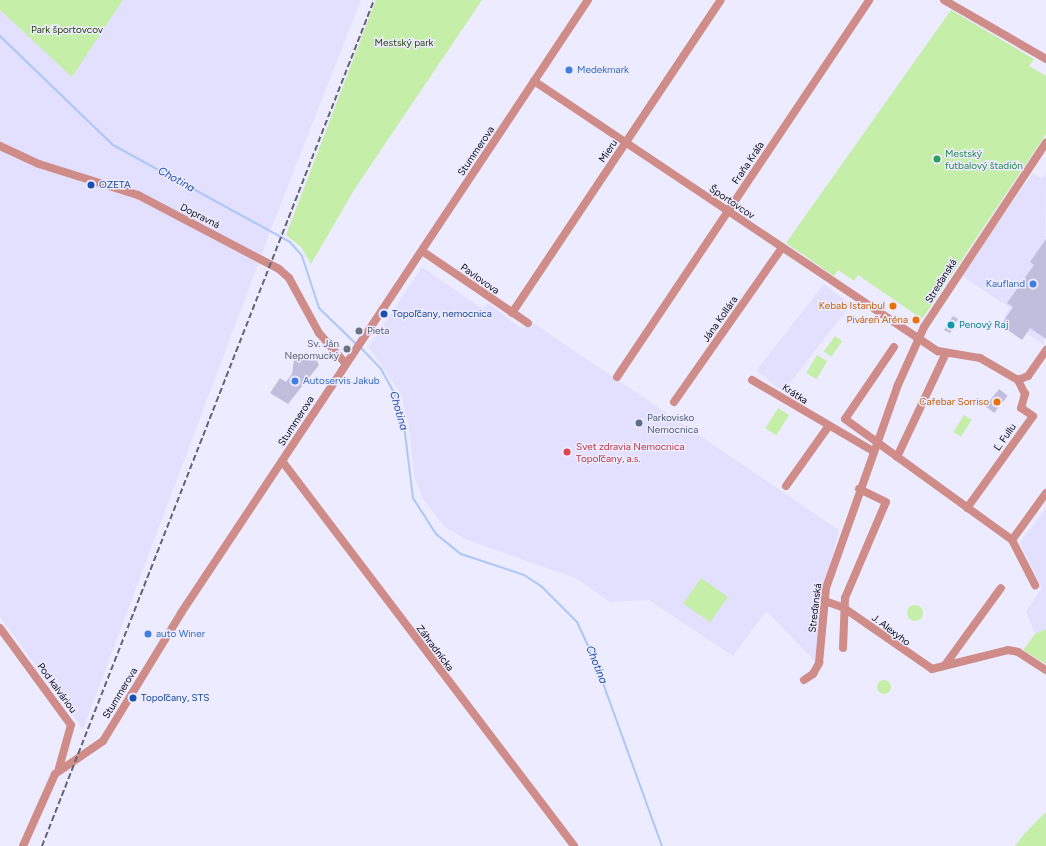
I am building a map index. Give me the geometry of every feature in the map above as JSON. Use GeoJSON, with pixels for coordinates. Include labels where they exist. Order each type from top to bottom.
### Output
{"type":"FeatureCollection","features":[{"type":"Feature","properties":{"kind":"street","name":"Stummerova"},"geometry":{"type":"LineString","coordinates":[[59,768],[88,754],[103,741],[181,613],[345,363],[422,251],[588,0]]}},
{"type":"Feature","properties":{"kind":"street","name":"Mieru"},"geometry":{"type":"LineString","coordinates":[[512,313],[721,0]]}},
{"type":"Feature","properties":{"kind":"street","name":"Fraňa Kráľa"},"geometry":{"type":"LineString","coordinates":[[617,377],[869,0]]}},
{"type":"Feature","properties":{"kind":"street"},"geometry":{"type":"LineString","coordinates":[[944,0],[1046,59]]}},
{"type":"Feature","properties":{"kind":"street","name":"Športovcov"},"geometry":{"type":"LineString","coordinates":[[534,81],[918,340],[946,353],[980,358],[1018,380]]}},
{"type":"Feature","properties":{"kind":"street","name":"Streďanská"},"geometry":{"type":"LineString","coordinates":[[804,680],[813,674],[819,663],[825,601],[859,489],[876,442],[918,340],[955,277],[1046,143]]}},
{"type":"Feature","properties":{"kind":"street","name":"Dopravná"},"geometry":{"type":"LineString","coordinates":[[0,146],[39,164],[138,195],[279,269],[289,278],[319,333],[345,363]]}},
{"type":"Feature","properties":{"kind":"street","name":"Jána Kollára"},"geometry":{"type":"LineString","coordinates":[[674,402],[782,248]]}},
{"type":"Feature","properties":{"kind":"street","name":"Pavlovova"},"geometry":{"type":"LineString","coordinates":[[422,251],[528,323]]}},
{"type":"Feature","properties":{"kind":"street"},"geometry":{"type":"LineString","coordinates":[[894,347],[845,419],[1012,540],[1035,585]]}},
{"type":"Feature","properties":{"kind":"street"},"geometry":{"type":"LineString","coordinates":[[1018,380],[1028,376],[1046,350]]}},
{"type":"Feature","properties":{"kind":"street"},"geometry":{"type":"LineString","coordinates":[[897,457],[946,353]]}},
{"type":"Feature","properties":{"kind":"street","name":"Krátka"},"geometry":{"type":"LineString","coordinates":[[752,380],[828,426],[873,451]]}},
{"type":"Feature","properties":{"kind":"street","name":"Ľ. Fullu"},"geometry":{"type":"LineString","coordinates":[[967,508],[1032,416],[1021,408],[1025,394],[1018,380]]}},
{"type":"Feature","properties":{"kind":"street"},"geometry":{"type":"LineString","coordinates":[[786,486],[828,426]]}},
{"type":"Feature","properties":{"kind":"street","name":"Záhradnícka"},"geometry":{"type":"LineString","coordinates":[[282,461],[574,846]]}},
{"type":"Feature","properties":{"kind":"street"},"geometry":{"type":"LineString","coordinates":[[843,648],[845,598],[886,502],[859,489]]}},
{"type":"Feature","properties":{"kind":"street"},"geometry":{"type":"LineString","coordinates":[[1012,540],[1046,493]]}},
{"type":"Feature","properties":{"kind":"street"},"geometry":{"type":"LineString","coordinates":[[945,665],[1001,588]]}},
{"type":"Feature","properties":{"kind":"street","name":"J. Alexyho"},"geometry":{"type":"LineString","coordinates":[[825,601],[844,608],[923,666],[932,669],[1008,650],[1018,652],[1046,670]]}},
{"type":"Feature","properties":{"kind":"street","name":"Pod kalváriou"},"geometry":{"type":"LineString","coordinates":[[0,628],[71,725],[59,768]]}},
{"type":"Feature","properties":{"kind":"street"},"geometry":{"type":"LineString","coordinates":[[23,846],[44,792],[59,768]]}},
{"type":"Feature","properties":{"kind":"shaded area"},"geometry":{"type":"Polygon","coordinates":[[[123,0],[361,0],[276,216],[83,729],[0,617],[0,9],[72,76],[123,0]]]}},
{"type":"Feature","properties":{"kind":"shaded area"},"geometry":{"type":"Polygon","coordinates":[[[1033,173],[1042,179],[1046,173],[1044,345],[1004,317],[1010,308],[961,275],[1033,173]]]}},
{"type":"Feature","properties":{"kind":"shaded area","name":"Svet zdravia Nemocnica Topoľčany, a.s."},"geometry":{"type":"Polygon","coordinates":[[[422,267],[483,309],[488,303],[519,327],[524,328],[529,320],[839,530],[821,598],[816,662],[766,611],[733,656],[649,600],[610,602],[575,578],[465,539],[445,527],[423,499],[414,476],[409,427],[401,394],[369,347],[422,267]]]}},
{"type":"Feature","properties":{"kind":"shaded area"},"geometry":{"type":"Polygon","coordinates":[[[824,284],[851,305],[783,392],[756,371],[824,284]]]}},
{"type":"Feature","properties":{"kind":"shaded area"},"geometry":{"type":"Polygon","coordinates":[[[1046,508],[1046,629],[1035,634],[1026,611],[1042,588],[1020,543],[1046,508]]]}},
{"type":"Feature","properties":{"kind":"green space","name":"Park športovcov"},"geometry":{"type":"Polygon","coordinates":[[[0,0],[123,0],[72,77],[0,10],[0,0]]]}},
{"type":"Feature","properties":{"kind":"green space","name":"Mestský park"},"geometry":{"type":"Polygon","coordinates":[[[376,0],[482,0],[354,190],[311,264],[301,247],[286,235],[376,0]]]}},
{"type":"Feature","properties":{"kind":"green space","name":"Mestský futbalový štadión"},"geometry":{"type":"Polygon","coordinates":[[[951,10],[1034,59],[1029,66],[1046,76],[1046,134],[922,319],[858,275],[854,281],[838,270],[834,276],[786,243],[951,10]]]}},
{"type":"Feature","properties":{"kind":"green space"},"geometry":{"type":"Polygon","coordinates":[[[835,336],[842,341],[831,357],[824,351],[835,336]]]}},
{"type":"Feature","properties":{"kind":"green space"},"geometry":{"type":"Polygon","coordinates":[[[817,355],[827,361],[816,379],[806,373],[817,355]]]}},
{"type":"Feature","properties":{"kind":"green space"},"geometry":{"type":"Polygon","coordinates":[[[778,408],[789,415],[776,435],[765,428],[778,408]]]}},
{"type":"Feature","properties":{"kind":"green space"},"geometry":{"type":"Polygon","coordinates":[[[964,415],[972,420],[961,437],[953,432],[964,415]]]}},
{"type":"Feature","properties":{"kind":"green space"},"geometry":{"type":"Polygon","coordinates":[[[701,578],[728,597],[710,622],[683,603],[701,578]]]}},
{"type":"Feature","properties":{"kind":"green space"},"geometry":{"type":"Polygon","coordinates":[[[915,605],[921,607],[923,613],[921,619],[915,621],[909,619],[907,613],[909,607],[915,605]]]}},
{"type":"Feature","properties":{"kind":"green space"},"geometry":{"type":"Polygon","coordinates":[[[1046,629],[1046,664],[1023,650],[1035,634],[1046,629]]]}},
{"type":"Feature","properties":{"kind":"green space"},"geometry":{"type":"Polygon","coordinates":[[[881,680],[887,680],[891,684],[891,690],[887,694],[881,694],[877,690],[877,684],[881,680]]]}},
{"type":"Feature","properties":{"kind":"green space"},"geometry":{"type":"Polygon","coordinates":[[[1046,812],[1046,846],[1015,846],[1024,834],[1046,812]]]}},
{"type":"Feature","properties":{"kind":"building","name":"Kaufland"},"geometry":{"type":"Polygon","coordinates":[[[1046,239],[1046,339],[1030,328],[1022,340],[1001,325],[1013,307],[1007,303],[1034,265],[1030,262],[1046,239]]]}},
{"type":"Feature","properties":{"kind":"building","name":"Penový Raj"},"geometry":{"type":"Polygon","coordinates":[[[953,316],[958,319],[950,333],[944,330],[953,316]]]}},
{"type":"Feature","properties":{"kind":"building","name":"Autoservis Jakub"},"geometry":{"type":"Polygon","coordinates":[[[302,355],[315,357],[319,365],[288,404],[270,393],[280,378],[286,382],[292,374],[294,360],[302,355]]]}},
{"type":"Feature","properties":{"kind":"building","name":"Cafebar Sorriso"},"geometry":{"type":"Polygon","coordinates":[[[999,389],[1008,396],[994,413],[985,406],[999,389]]]}},
{"type":"Feature","properties":{"kind":"waterway","name":"Chotina"},"geometry":{"type":"LineString","coordinates":[[0,36],[113,145],[290,242],[302,256],[319,308],[357,345]]}},
{"type":"Feature","properties":{"kind":"waterway","name":"Chotina"},"geometry":{"type":"LineString","coordinates":[[360,347],[381,369],[394,392],[405,433],[413,498],[436,534],[461,554],[524,575],[541,586],[577,622],[595,661],[662,846]]}},
{"type":"Feature","properties":{"kind":"railway"},"geometry":{"type":"LineString","coordinates":[[42,846],[374,0]]}},
{"type":"Feature","properties":{"kind":"place","name":"Medekmark"},"geometry":{"type":"Point","coordinates":[569,70]}},
{"type":"Feature","properties":{"kind":"place","name":"Mestský futbalový štadión"},"geometry":{"type":"Point","coordinates":[937,159]}},
{"type":"Feature","properties":{"kind":"place","name":"OZETA"},"geometry":{"type":"Point","coordinates":[91,185]}},
{"type":"Feature","properties":{"kind":"place","name":"Kaufland"},"geometry":{"type":"Point","coordinates":[1033,284]}},
{"type":"Feature","properties":{"kind":"place","name":"Kebab Istanbul"},"geometry":{"type":"Point","coordinates":[893,306]}},
{"type":"Feature","properties":{"kind":"place","name":"Topoľčany, nemocnica"},"geometry":{"type":"Point","coordinates":[384,314]}},
{"type":"Feature","properties":{"kind":"place","name":"Piváreň Aréna"},"geometry":{"type":"Point","coordinates":[916,320]}},
{"type":"Feature","properties":{"kind":"place","name":"Penový Raj"},"geometry":{"type":"Point","coordinates":[951,325]}},
{"type":"Feature","properties":{"kind":"place","name":"Pieta"},"geometry":{"type":"Point","coordinates":[359,331]}},
{"type":"Feature","properties":{"kind":"place","name":"Sv. Ján Nepomucký"},"geometry":{"type":"Point","coordinates":[347,349]}},
{"type":"Feature","properties":{"kind":"place","name":"Autoservis Jakub"},"geometry":{"type":"Point","coordinates":[295,381]}},
{"type":"Feature","properties":{"kind":"place","name":"Cafebar Sorriso"},"geometry":{"type":"Point","coordinates":[997,402]}},
{"type":"Feature","properties":{"kind":"place","name":"Parkovisko Nemocnica"},"geometry":{"type":"Point","coordinates":[639,423]}},
{"type":"Feature","properties":{"kind":"place","name":"Svet zdravia Nemocnica Topoľčany, a.s."},"geometry":{"type":"Point","coordinates":[567,452]}},
{"type":"Feature","properties":{"kind":"place","name":"auto Winer"},"geometry":{"type":"Point","coordinates":[148,634]}},
{"type":"Feature","properties":{"kind":"place","name":"Topoľčany, STS"},"geometry":{"type":"Point","coordinates":[133,698]}}]}
